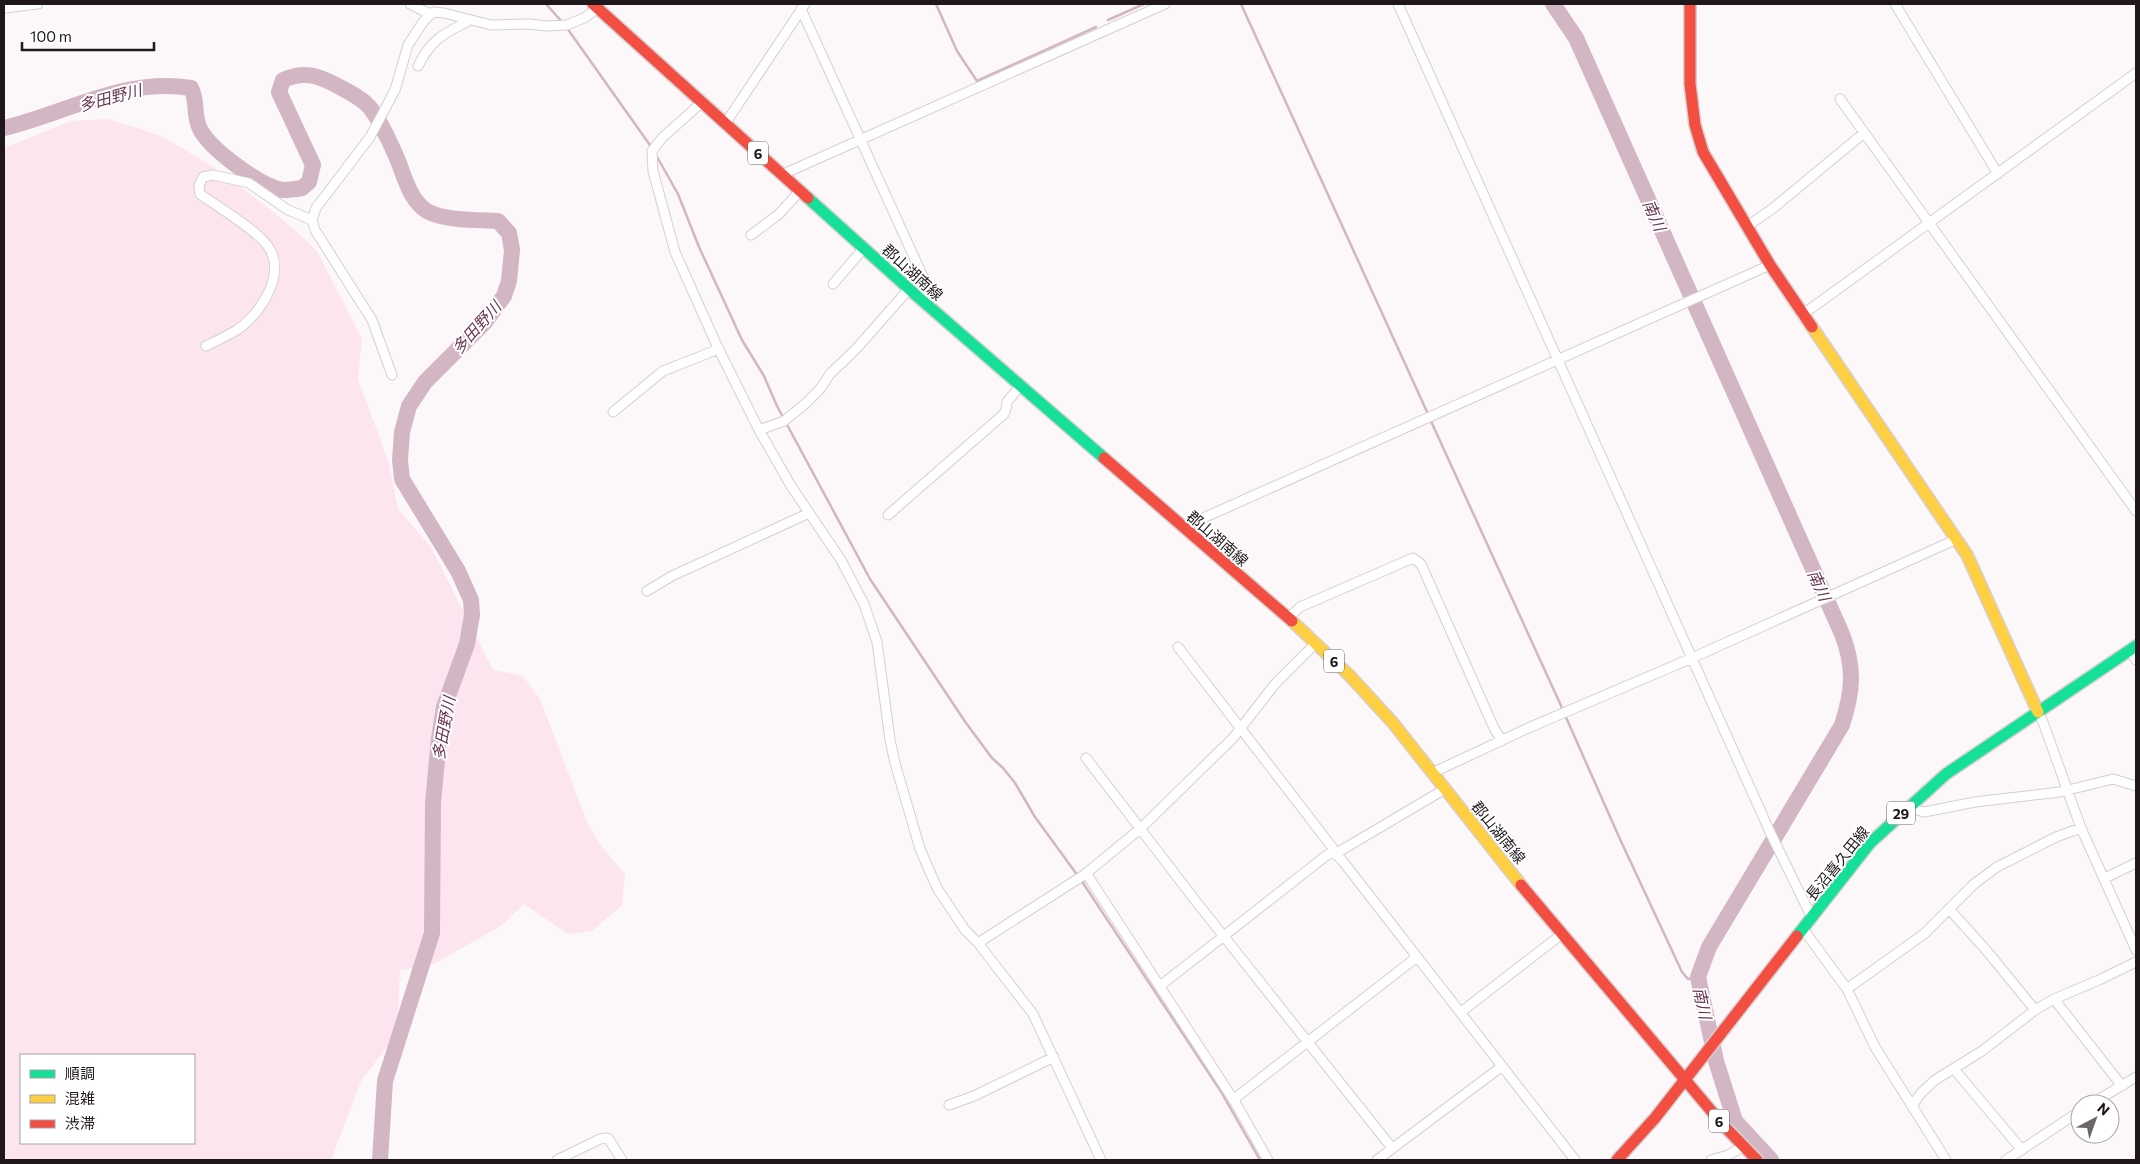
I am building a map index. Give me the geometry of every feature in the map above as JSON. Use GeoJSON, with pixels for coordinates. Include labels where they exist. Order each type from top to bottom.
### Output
{"type":"FeatureCollection","features":[{"type":"Feature","properties":{"kind":"main road"},"geometry":{"type":"LineString","coordinates":[[1690,4],[1690,84],[1698,139],[1709,166],[1802,315],[1957,539],[1973,567],[2038,712]]}},
{"type":"Feature","properties":{"kind":"main road","name":"郡山湖南線"},"geometry":{"type":"LineString","coordinates":[[596,6],[909,289],[1288,618],[1376,703],[1562,934],[1688,1075],[1743,1147],[1757,1160]]}},
{"type":"Feature","properties":{"kind":"main road","name":"長沼喜久田線"},"geometry":{"type":"LineString","coordinates":[[1618,1160],[1638,1138],[1870,843],[1946,774],[2038,712],[2134,652]]}},
{"type":"Feature","properties":{"kind":"street"},"geometry":{"type":"LineString","coordinates":[[4,8],[38,4]]}},
{"type":"Feature","properties":{"kind":"street"},"geometry":{"type":"LineString","coordinates":[[410,4],[430,14]]}},
{"type":"Feature","properties":{"kind":"street"},"geometry":{"type":"LineString","coordinates":[[783,176],[1166,4]]}},
{"type":"Feature","properties":{"kind":"street"},"geometry":{"type":"LineString","coordinates":[[1398,4],[1770,832],[1812,918]]}},
{"type":"Feature","properties":{"kind":"street"},"geometry":{"type":"LineString","coordinates":[[1895,4],[1998,174]]}},
{"type":"Feature","properties":{"kind":"street"},"geometry":{"type":"LineString","coordinates":[[392,375],[372,320],[315,230],[312,220],[316,208],[370,137],[396,90],[408,44],[430,14],[433,12],[444,13],[491,25],[567,25],[584,18],[596,6]]}},
{"type":"Feature","properties":{"kind":"street"},"geometry":{"type":"LineString","coordinates":[[803,6],[924,279],[927,289],[924,301]]}},
{"type":"Feature","properties":{"kind":"street"},"geometry":{"type":"LineString","coordinates":[[725,124],[803,6]]}},
{"type":"Feature","properties":{"kind":"street"},"geometry":{"type":"LineString","coordinates":[[418,66],[426,53],[441,36],[470,20]]}},
{"type":"Feature","properties":{"kind":"street"},"geometry":{"type":"LineString","coordinates":[[1802,315],[2136,72]]}},
{"type":"Feature","properties":{"kind":"street"},"geometry":{"type":"LineString","coordinates":[[1840,99],[2136,511]]}},
{"type":"Feature","properties":{"kind":"street"},"geometry":{"type":"LineString","coordinates":[[702,103],[656,144],[652,151],[653,171],[675,252],[719,350],[759,430],[791,486],[842,560],[872,624],[879,655],[890,740],[907,804],[928,868],[951,910],[1026,1003],[1054,1057],[1101,1160]]}},
{"type":"Feature","properties":{"kind":"street"},"geometry":{"type":"LineString","coordinates":[[1746,227],[1772,210],[1864,133]]}},
{"type":"Feature","properties":{"kind":"street"},"geometry":{"type":"LineString","coordinates":[[206,346],[236,330],[265,300],[271,287],[275,265],[267,244],[200,194],[199,186],[203,177],[213,176],[249,183],[288,210],[312,220]]}},
{"type":"Feature","properties":{"kind":"street"},"geometry":{"type":"LineString","coordinates":[[751,235],[779,214],[800,191]]}},
{"type":"Feature","properties":{"kind":"street"},"geometry":{"type":"LineString","coordinates":[[833,284],[864,248]]}},
{"type":"Feature","properties":{"kind":"street"},"geometry":{"type":"LineString","coordinates":[[1183,527],[1770,266]]}},
{"type":"Feature","properties":{"kind":"street"},"geometry":{"type":"LineString","coordinates":[[759,430],[784,421],[805,404],[820,389],[830,374],[856,350],[909,289]]}},
{"type":"Feature","properties":{"kind":"street"},"geometry":{"type":"LineString","coordinates":[[613,412],[663,371],[719,350]]}},
{"type":"Feature","properties":{"kind":"street"},"geometry":{"type":"LineString","coordinates":[[888,514],[1004,414],[1007,402],[1020,386]]}},
{"type":"Feature","properties":{"kind":"street"},"geometry":{"type":"LineString","coordinates":[[647,591],[672,576],[809,513]]}},
{"type":"Feature","properties":{"kind":"street"},"geometry":{"type":"LineString","coordinates":[[1432,773],[1957,539]]}},
{"type":"Feature","properties":{"kind":"street"},"geometry":{"type":"LineString","coordinates":[[1288,618],[1300,607],[1416,558],[1421,564],[1494,728],[1502,741]]}},
{"type":"Feature","properties":{"kind":"street"},"geometry":{"type":"LineString","coordinates":[[978,943],[1086,874],[1140,829],[1241,729],[1275,684],[1315,644]]}},
{"type":"Feature","properties":{"kind":"street"},"geometry":{"type":"LineString","coordinates":[[1178,647],[1332,847],[1335,854],[1461,1012],[1501,1067],[1575,1160]]}},
{"type":"Feature","properties":{"kind":"street"},"geometry":{"type":"LineString","coordinates":[[2038,712],[2082,828],[2136,950]]}},
{"type":"Feature","properties":{"kind":"street"},"geometry":{"type":"LineString","coordinates":[[1086,758],[1224,937],[1392,1148]]}},
{"type":"Feature","properties":{"kind":"street"},"geometry":{"type":"LineString","coordinates":[[1908,807],[1924,812],[1975,802],[2068,790],[2113,779],[2136,786]]}},
{"type":"Feature","properties":{"kind":"street"},"geometry":{"type":"LineString","coordinates":[[1160,986],[1327,855],[1335,854],[1445,789]]}},
{"type":"Feature","properties":{"kind":"street"},"geometry":{"type":"LineString","coordinates":[[1847,989],[1924,934],[1974,884],[1997,867],[2056,837],[2082,828]]}},
{"type":"Feature","properties":{"kind":"street"},"geometry":{"type":"LineString","coordinates":[[2105,878],[2136,863]]}},
{"type":"Feature","properties":{"kind":"street"},"geometry":{"type":"LineString","coordinates":[[1086,874],[1234,1099],[1268,1160]]}},
{"type":"Feature","properties":{"kind":"street"},"geometry":{"type":"LineString","coordinates":[[1950,910],[1988,951],[2035,1010]]}},
{"type":"Feature","properties":{"kind":"street"},"geometry":{"type":"LineString","coordinates":[[1803,929],[1847,989],[1875,1047],[1946,1160]]}},
{"type":"Feature","properties":{"kind":"street"},"geometry":{"type":"LineString","coordinates":[[1461,1012],[1562,934]]}},
{"type":"Feature","properties":{"kind":"street"},"geometry":{"type":"LineString","coordinates":[[1234,1099],[1307,1040],[1417,957]]}},
{"type":"Feature","properties":{"kind":"street"},"geometry":{"type":"LineString","coordinates":[[1912,1106],[1928,1086],[1982,1051],[2035,1010],[2054,999],[2136,962]]}},
{"type":"Feature","properties":{"kind":"street"},"geometry":{"type":"LineString","coordinates":[[2054,999],[2122,1086]]}},
{"type":"Feature","properties":{"kind":"street"},"geometry":{"type":"LineString","coordinates":[[950,1105],[974,1096],[1054,1057]]}},
{"type":"Feature","properties":{"kind":"street"},"geometry":{"type":"LineString","coordinates":[[1377,1160],[1501,1067]]}},
{"type":"Feature","properties":{"kind":"street"},"geometry":{"type":"LineString","coordinates":[[1954,1069],[2022,1150]]}},
{"type":"Feature","properties":{"kind":"street"},"geometry":{"type":"LineString","coordinates":[[2108,1094],[2135,1080]]}},
{"type":"Feature","properties":{"kind":"street"},"geometry":{"type":"LineString","coordinates":[[2006,1160],[2070,1118]]}},
{"type":"Feature","properties":{"kind":"street"},"geometry":{"type":"LineString","coordinates":[[557,1160],[608,1138],[622,1160]]}},
{"type":"Feature","properties":{"kind":"street"},"geometry":{"type":"LineString","coordinates":[[1711,1160],[1728,1155],[1743,1147]]}},
{"type":"Feature","properties":{"kind":"shaded area"},"geometry":{"type":"Polygon","coordinates":[[[108,119],[162,136],[213,167],[262,203],[317,251],[362,339],[358,379],[389,463],[398,509],[431,547],[493,670],[523,676],[540,699],[587,822],[599,843],[625,874],[622,905],[592,931],[568,934],[524,904],[501,926],[430,966],[400,970],[397,1034],[361,1081],[331,1160],[4,1160],[4,148],[71,121],[108,119]]]}},
{"type":"Feature","properties":{"kind":"waterway"},"geometry":{"type":"LineString","coordinates":[[546,4],[563,23]]}},
{"type":"Feature","properties":{"kind":"waterway"},"geometry":{"type":"LineString","coordinates":[[936,4],[957,51],[977,81],[1096,27]]}},
{"type":"Feature","properties":{"kind":"waterway"},"geometry":{"type":"LineString","coordinates":[[1108,20],[1144,4]]}},
{"type":"Feature","properties":{"kind":"waterway"},"geometry":{"type":"LineString","coordinates":[[1241,4],[1428,414]]}},
{"type":"Feature","properties":{"kind":"waterway","name":"南川"},"geometry":{"type":"LineString","coordinates":[[1553,4],[1576,38],[1842,634],[1849,658],[1851,669],[1850,690],[1842,725],[1709,947],[1698,977],[1716,1061],[1735,1121],[1771,1160]]}},
{"type":"Feature","properties":{"kind":"waterway"},"geometry":{"type":"LineString","coordinates":[[567,28],[652,148]]}},
{"type":"Feature","properties":{"kind":"waterway","name":"多田野川"},"geometry":{"type":"LineString","coordinates":[[4,128],[119,92],[166,86],[191,88],[198,124],[214,147],[237,166],[262,182],[283,190],[302,188],[309,182],[313,165],[279,92],[283,80],[310,75],[355,95],[371,109],[388,138],[411,194],[427,211],[443,217],[498,221],[509,233],[512,250],[509,281],[504,296],[485,322],[425,382],[409,406],[402,432],[400,460],[402,479],[458,571],[471,600],[472,615],[467,644],[444,707],[439,738],[433,803],[432,933],[385,1081],[380,1160]]}},
{"type":"Feature","properties":{"kind":"waterway"},"geometry":{"type":"LineString","coordinates":[[656,155],[678,194],[699,247],[742,340],[764,376],[777,406],[870,579],[966,723],[992,758],[1015,783],[1035,817],[1078,876]]}},
{"type":"Feature","properties":{"kind":"waterway"},"geometry":{"type":"LineString","coordinates":[[1430,419],[1563,710]]}},
{"type":"Feature","properties":{"kind":"waterway"},"geometry":{"type":"LineString","coordinates":[[1565,715],[1682,972],[1688,979],[1698,977]]}},
{"type":"Feature","properties":{"kind":"waterway"},"geometry":{"type":"LineString","coordinates":[[1081,880],[1220,1090],[1260,1160]]}},
{"type":"Feature","properties":{"kind":"traffic: fast"},"geometry":{"type":"LineString","coordinates":[[808,198],[917,296],[1104,458]]}},
{"type":"Feature","properties":{"kind":"traffic: fast"},"geometry":{"type":"LineString","coordinates":[[1797,936],[1870,843],[1946,774],[2136,646]]}},
{"type":"Feature","properties":{"kind":"traffic: slow"},"geometry":{"type":"LineString","coordinates":[[1812,327],[1967,555],[2038,712]]}},
{"type":"Feature","properties":{"kind":"traffic: slow"},"geometry":{"type":"LineString","coordinates":[[1292,621],[1350,676],[1393,723],[1521,885]]}},
{"type":"Feature","properties":{"kind":"traffic: jam"},"geometry":{"type":"LineString","coordinates":[[593,4],[808,198]]}},
{"type":"Feature","properties":{"kind":"traffic: jam"},"geometry":{"type":"LineString","coordinates":[[1690,4],[1690,84],[1695,125],[1703,152],[1770,265],[1812,327]]}},
{"type":"Feature","properties":{"kind":"traffic: jam"},"geometry":{"type":"LineString","coordinates":[[1104,458],[1292,621]]}},
{"type":"Feature","properties":{"kind":"traffic: jam"},"geometry":{"type":"LineString","coordinates":[[1521,885],[1724,1126],[1757,1160]]}},
{"type":"Feature","properties":{"kind":"traffic: jam"},"geometry":{"type":"LineString","coordinates":[[1617,1160],[1655,1118],[1797,936]]}}]}
